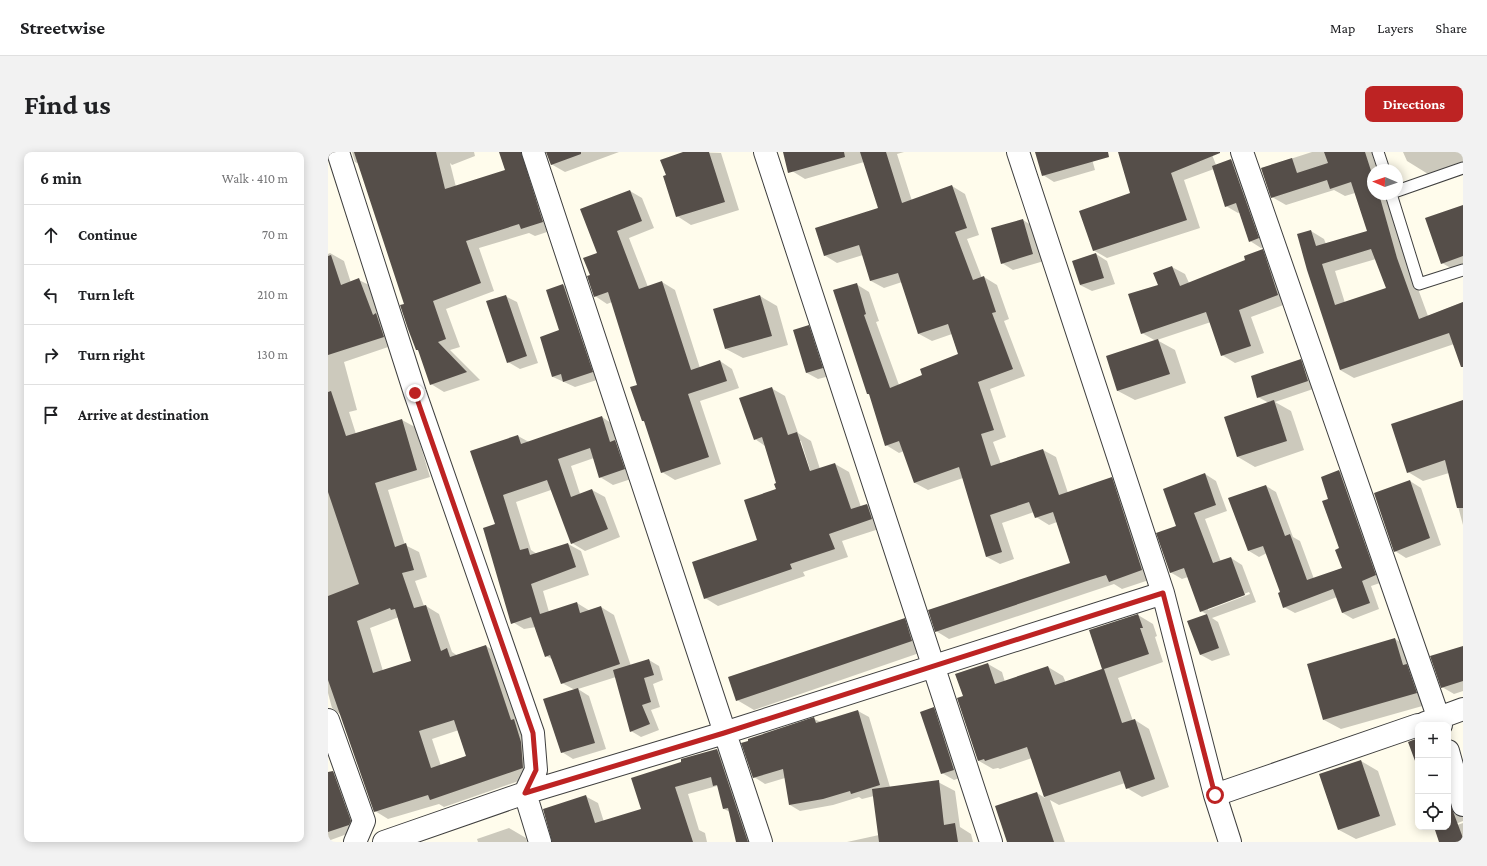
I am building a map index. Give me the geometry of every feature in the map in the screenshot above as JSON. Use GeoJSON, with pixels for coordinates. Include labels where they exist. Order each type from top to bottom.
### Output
{"type":"FeatureCollection","features":[{"type":"Feature","properties":{"kind":"street"},"geometry":{"type":"LineString","coordinates":[[338,152],[415,393],[533,733],[536,770],[525,793],[540,842]]}},
{"type":"Feature","properties":{"kind":"street"},"geometry":{"type":"LineString","coordinates":[[534,152],[761,842]]}},
{"type":"Feature","properties":{"kind":"street"},"geometry":{"type":"LineString","coordinates":[[765,152],[991,842]]}},
{"type":"Feature","properties":{"kind":"street"},"geometry":{"type":"LineString","coordinates":[[1018,152],[1163,593],[1215,795],[1230,842]]}},
{"type":"Feature","properties":{"kind":"street"},"geometry":{"type":"LineString","coordinates":[[1242,152],[1440,722],[1463,709]]}},
{"type":"Feature","properties":{"kind":"street"},"geometry":{"type":"LineString","coordinates":[[384,842],[525,793],[724,733],[932,665],[1163,593]]}},
{"type":"Feature","properties":{"kind":"street"},"geometry":{"type":"LineString","coordinates":[[328,720],[364,821],[355,842]]}},
{"type":"Feature","properties":{"kind":"street"},"geometry":{"type":"LineString","coordinates":[[1215,795],[1415,726]]}},
{"type":"Feature","properties":{"kind":"street"},"geometry":{"type":"LineString","coordinates":[[1450,758],[1463,805]]}},
{"type":"Feature","properties":{"kind":"lane"},"geometry":{"type":"LineString","coordinates":[[1378,152],[1382,164]]}},
{"type":"Feature","properties":{"kind":"lane"},"geometry":{"type":"LineString","coordinates":[[1403,189],[1463,168]]}},
{"type":"Feature","properties":{"kind":"lane"},"geometry":{"type":"LineString","coordinates":[[1393,200],[1419,284],[1463,270]]}},
{"type":"Feature","properties":{"kind":"building"},"geometry":{"type":"Polygon","coordinates":[[[354,152],[436,152],[445,189],[505,170],[499,152],[521,152],[543,222],[521,229],[519,224],[466,241],[481,283],[433,301],[446,339],[438,342],[467,372],[430,385],[400,305],[404,304],[354,152]]]}},
{"type":"Feature","properties":{"kind":"building"},"geometry":{"type":"Polygon","coordinates":[[[546,152],[581,152],[581,154],[551,165],[546,152]]]}},
{"type":"Feature","properties":{"kind":"building"},"geometry":{"type":"Polygon","coordinates":[[[683,152],[709,152],[725,202],[676,217],[663,176],[666,175],[660,160],[683,152]]]}},
{"type":"Feature","properties":{"kind":"building"},"geometry":{"type":"Polygon","coordinates":[[[783,152],[844,152],[845,157],[788,173],[783,152]]]}},
{"type":"Feature","properties":{"kind":"building"},"geometry":{"type":"Polygon","coordinates":[[[860,152],[886,152],[902,203],[952,185],[967,228],[955,232],[973,280],[984,276],[996,312],[992,313],[1013,369],[978,382],[994,430],[981,434],[991,466],[1043,449],[1059,495],[1112,477],[1142,570],[1109,582],[1106,575],[935,632],[928,610],[1070,563],[1053,512],[1035,518],[1029,502],[990,515],[1002,552],[986,557],[959,467],[914,483],[899,441],[885,446],[869,394],[867,394],[833,290],[857,283],[866,314],[864,315],[890,388],[922,375],[920,369],[958,354],[948,324],[918,334],[898,273],[870,281],[859,245],[824,256],[815,228],[878,208],[860,152]]]}},
{"type":"Feature","properties":{"kind":"building"},"geometry":{"type":"Polygon","coordinates":[[[1035,152],[1108,152],[1109,157],[1042,176],[1035,152]]]}},
{"type":"Feature","properties":{"kind":"building"},"geometry":{"type":"Polygon","coordinates":[[[1118,152],[1220,153],[1171,173],[1187,220],[1093,251],[1079,211],[1130,193],[1118,152]]]}},
{"type":"Feature","properties":{"kind":"building"},"geometry":{"type":"Polygon","coordinates":[[[1324,152],[1365,152],[1369,164],[1367,164],[1367,200],[1381,200],[1397,258],[1419,319],[1463,302],[1463,367],[1461,367],[1449,333],[1340,370],[1307,270],[1297,234],[1311,230],[1316,246],[1367,231],[1351,182],[1330,189],[1327,180],[1271,198],[1261,168],[1292,158],[1297,173],[1328,163],[1324,152]],[[1371,249],[1322,264],[1335,305],[1386,288],[1371,249]]]}},
{"type":"Feature","properties":{"kind":"building"},"geometry":{"type":"Polygon","coordinates":[[[1231,159],[1259,238],[1249,242],[1236,203],[1225,207],[1212,166],[1231,159]]]}},
{"type":"Feature","properties":{"kind":"building"},"geometry":{"type":"Polygon","coordinates":[[[630,190],[642,221],[617,231],[639,289],[662,281],[691,370],[720,360],[727,381],[688,394],[709,457],[661,473],[644,421],[642,421],[630,387],[637,385],[608,292],[594,297],[587,276],[590,275],[583,258],[597,253],[580,209],[630,190]]]}},
{"type":"Feature","properties":{"kind":"building"},"geometry":{"type":"Polygon","coordinates":[[[1463,205],[1463,256],[1441,264],[1425,218],[1463,205]]]}},
{"type":"Feature","properties":{"kind":"building"},"geometry":{"type":"Polygon","coordinates":[[[1023,219],[1033,254],[1001,264],[991,228],[1023,219]]]}},
{"type":"Feature","properties":{"kind":"building"},"geometry":{"type":"Polygon","coordinates":[[[1263,249],[1278,295],[1239,310],[1251,346],[1221,356],[1206,312],[1141,334],[1128,294],[1158,285],[1153,273],[1172,266],[1180,286],[1245,260],[1244,256],[1263,249]]]}},
{"type":"Feature","properties":{"kind":"building"},"geometry":{"type":"Polygon","coordinates":[[[1096,253],[1104,278],[1080,285],[1072,261],[1096,253]]]}},
{"type":"Feature","properties":{"kind":"building"},"geometry":{"type":"Polygon","coordinates":[[[331,255],[341,285],[359,278],[373,315],[376,313],[384,337],[328,355],[328,256],[331,255]]]}},
{"type":"Feature","properties":{"kind":"building"},"geometry":{"type":"Polygon","coordinates":[[[563,284],[593,372],[563,382],[561,374],[552,377],[540,337],[559,330],[546,290],[563,284]]]}},
{"type":"Feature","properties":{"kind":"building"},"geometry":{"type":"Polygon","coordinates":[[[506,295],[527,356],[507,363],[486,301],[506,295]]]}},
{"type":"Feature","properties":{"kind":"building"},"geometry":{"type":"Polygon","coordinates":[[[760,295],[772,336],[725,349],[713,309],[760,295]]]}},
{"type":"Feature","properties":{"kind":"building"},"geometry":{"type":"Polygon","coordinates":[[[809,325],[823,368],[806,373],[793,330],[809,325]]]}},
{"type":"Feature","properties":{"kind":"building"},"geometry":{"type":"Polygon","coordinates":[[[1158,339],[1170,374],[1117,391],[1106,356],[1158,339]]]}},
{"type":"Feature","properties":{"kind":"building"},"geometry":{"type":"Polygon","coordinates":[[[1301,359],[1308,381],[1257,398],[1251,376],[1301,359]]]}},
{"type":"Feature","properties":{"kind":"building"},"geometry":{"type":"Polygon","coordinates":[[[772,387],[788,435],[797,432],[810,471],[835,463],[851,509],[867,504],[872,519],[829,534],[835,549],[790,564],[792,569],[704,599],[692,562],[757,540],[744,500],[776,489],[774,484],[776,483],[762,437],[754,440],[739,398],[772,387]]]}},
{"type":"Feature","properties":{"kind":"building"},"geometry":{"type":"Polygon","coordinates":[[[331,391],[346,436],[402,419],[417,470],[375,483],[395,547],[406,543],[414,570],[402,573],[414,608],[426,605],[441,651],[447,648],[450,657],[486,645],[511,720],[514,719],[521,742],[523,768],[430,800],[428,795],[374,812],[328,680],[328,596],[359,584],[328,492],[328,392],[331,391]],[[390,608],[357,621],[373,673],[411,661],[395,609],[391,610],[390,608]],[[454,720],[419,731],[431,768],[466,756],[454,720]]]}},
{"type":"Feature","properties":{"kind":"building"},"geometry":{"type":"Polygon","coordinates":[[[1274,400],[1287,441],[1237,457],[1224,417],[1274,400]]]}},
{"type":"Feature","properties":{"kind":"building"},"geometry":{"type":"Polygon","coordinates":[[[1463,400],[1463,508],[1457,508],[1445,460],[1407,473],[1391,424],[1463,400]]]}},
{"type":"Feature","properties":{"kind":"building"},"geometry":{"type":"Polygon","coordinates":[[[602,416],[610,442],[615,440],[625,469],[599,478],[590,448],[558,459],[571,497],[592,489],[608,529],[571,544],[547,480],[503,495],[520,550],[528,548],[530,555],[568,543],[576,567],[531,584],[540,614],[577,602],[580,613],[601,606],[620,664],[561,684],[550,655],[545,657],[531,617],[511,624],[483,528],[495,524],[470,451],[518,435],[521,444],[602,416]]]}},
{"type":"Feature","properties":{"kind":"building"},"geometry":{"type":"Polygon","coordinates":[[[1339,470],[1376,575],[1362,581],[1370,603],[1342,613],[1333,589],[1283,608],[1278,593],[1280,592],[1263,546],[1248,551],[1228,498],[1266,485],[1285,536],[1290,534],[1307,580],[1342,568],[1335,550],[1339,548],[1322,501],[1328,499],[1321,477],[1339,470]]]}},
{"type":"Feature","properties":{"kind":"building"},"geometry":{"type":"Polygon","coordinates":[[[1205,473],[1216,505],[1194,513],[1213,563],[1231,557],[1245,595],[1200,612],[1184,568],[1170,573],[1156,533],[1176,526],[1163,489],[1205,473]]]}},
{"type":"Feature","properties":{"kind":"building"},"geometry":{"type":"Polygon","coordinates":[[[1410,480],[1430,538],[1394,552],[1374,493],[1410,480]]]}},
{"type":"Feature","properties":{"kind":"building"},"geometry":{"type":"Polygon","coordinates":[[[1138,614],[1143,628],[1140,628],[1149,654],[1104,669],[1122,723],[1135,719],[1155,779],[1126,789],[1120,771],[1044,797],[1027,747],[985,761],[984,759],[978,761],[957,698],[963,696],[955,674],[988,663],[995,684],[1048,666],[1055,685],[1102,669],[1089,630],[1138,614]]]}},
{"type":"Feature","properties":{"kind":"building"},"geometry":{"type":"Polygon","coordinates":[[[1207,614],[1219,648],[1200,655],[1187,621],[1207,614]]]}},
{"type":"Feature","properties":{"kind":"building"},"geometry":{"type":"Polygon","coordinates":[[[905,618],[912,641],[736,701],[728,677],[905,618]]]}},
{"type":"Feature","properties":{"kind":"building"},"geometry":{"type":"Polygon","coordinates":[[[1395,638],[1403,665],[1407,664],[1417,693],[1323,720],[1307,664],[1395,638]]]}},
{"type":"Feature","properties":{"kind":"building"},"geometry":{"type":"Polygon","coordinates":[[[1463,646],[1463,681],[1441,688],[1430,656],[1463,646]]]}},
{"type":"Feature","properties":{"kind":"building"},"geometry":{"type":"Polygon","coordinates":[[[649,659],[654,675],[644,678],[651,702],[642,705],[650,724],[630,732],[613,670],[649,659]]]}},
{"type":"Feature","properties":{"kind":"building"},"geometry":{"type":"Polygon","coordinates":[[[578,688],[595,743],[561,753],[543,699],[578,688]]]}},
{"type":"Feature","properties":{"kind":"building"},"geometry":{"type":"Polygon","coordinates":[[[934,707],[954,770],[941,774],[920,712],[934,707]]]}},
{"type":"Feature","properties":{"kind":"building"},"geometry":{"type":"Polygon","coordinates":[[[858,710],[880,785],[851,794],[850,791],[823,799],[789,805],[783,769],[753,778],[741,743],[748,741],[748,739],[814,717],[816,723],[858,710]]]}},
{"type":"Feature","properties":{"kind":"building"},"geometry":{"type":"Polygon","coordinates":[[[1415,739],[1415,761],[1408,742],[1415,739]]]}},
{"type":"Feature","properties":{"kind":"building"},"geometry":{"type":"Polygon","coordinates":[[[717,749],[748,842],[736,842],[728,808],[723,809],[717,785],[713,786],[711,777],[675,787],[693,842],[552,842],[543,809],[586,795],[595,823],[641,809],[631,778],[681,762],[681,759],[717,749]]]}},
{"type":"Feature","properties":{"kind":"building"},"geometry":{"type":"Polygon","coordinates":[[[1361,760],[1380,816],[1338,830],[1319,774],[1361,760]]]}},
{"type":"Feature","properties":{"kind":"building"},"geometry":{"type":"Polygon","coordinates":[[[333,771],[351,821],[349,825],[328,832],[328,772],[333,771]]]}},
{"type":"Feature","properties":{"kind":"building"},"geometry":{"type":"Polygon","coordinates":[[[939,780],[944,825],[955,823],[958,842],[879,842],[872,789],[939,780]]]}},
{"type":"Feature","properties":{"kind":"building"},"geometry":{"type":"Polygon","coordinates":[[[1037,792],[1054,842],[1007,842],[995,806],[1037,792]]]}},
{"type":"Feature","properties":{"kind":"building"},"geometry":{"type":"Polygon","coordinates":[[[1451,806],[1463,838],[1463,842],[1439,842],[1435,830],[1451,830],[1451,806]]]}},
{"type":"Feature","properties":{"kind":"route"},"geometry":{"type":"LineString","coordinates":[[415,393],[533,733],[536,770],[525,793],[724,733],[932,665],[1163,593],[1215,795]]}}]}
